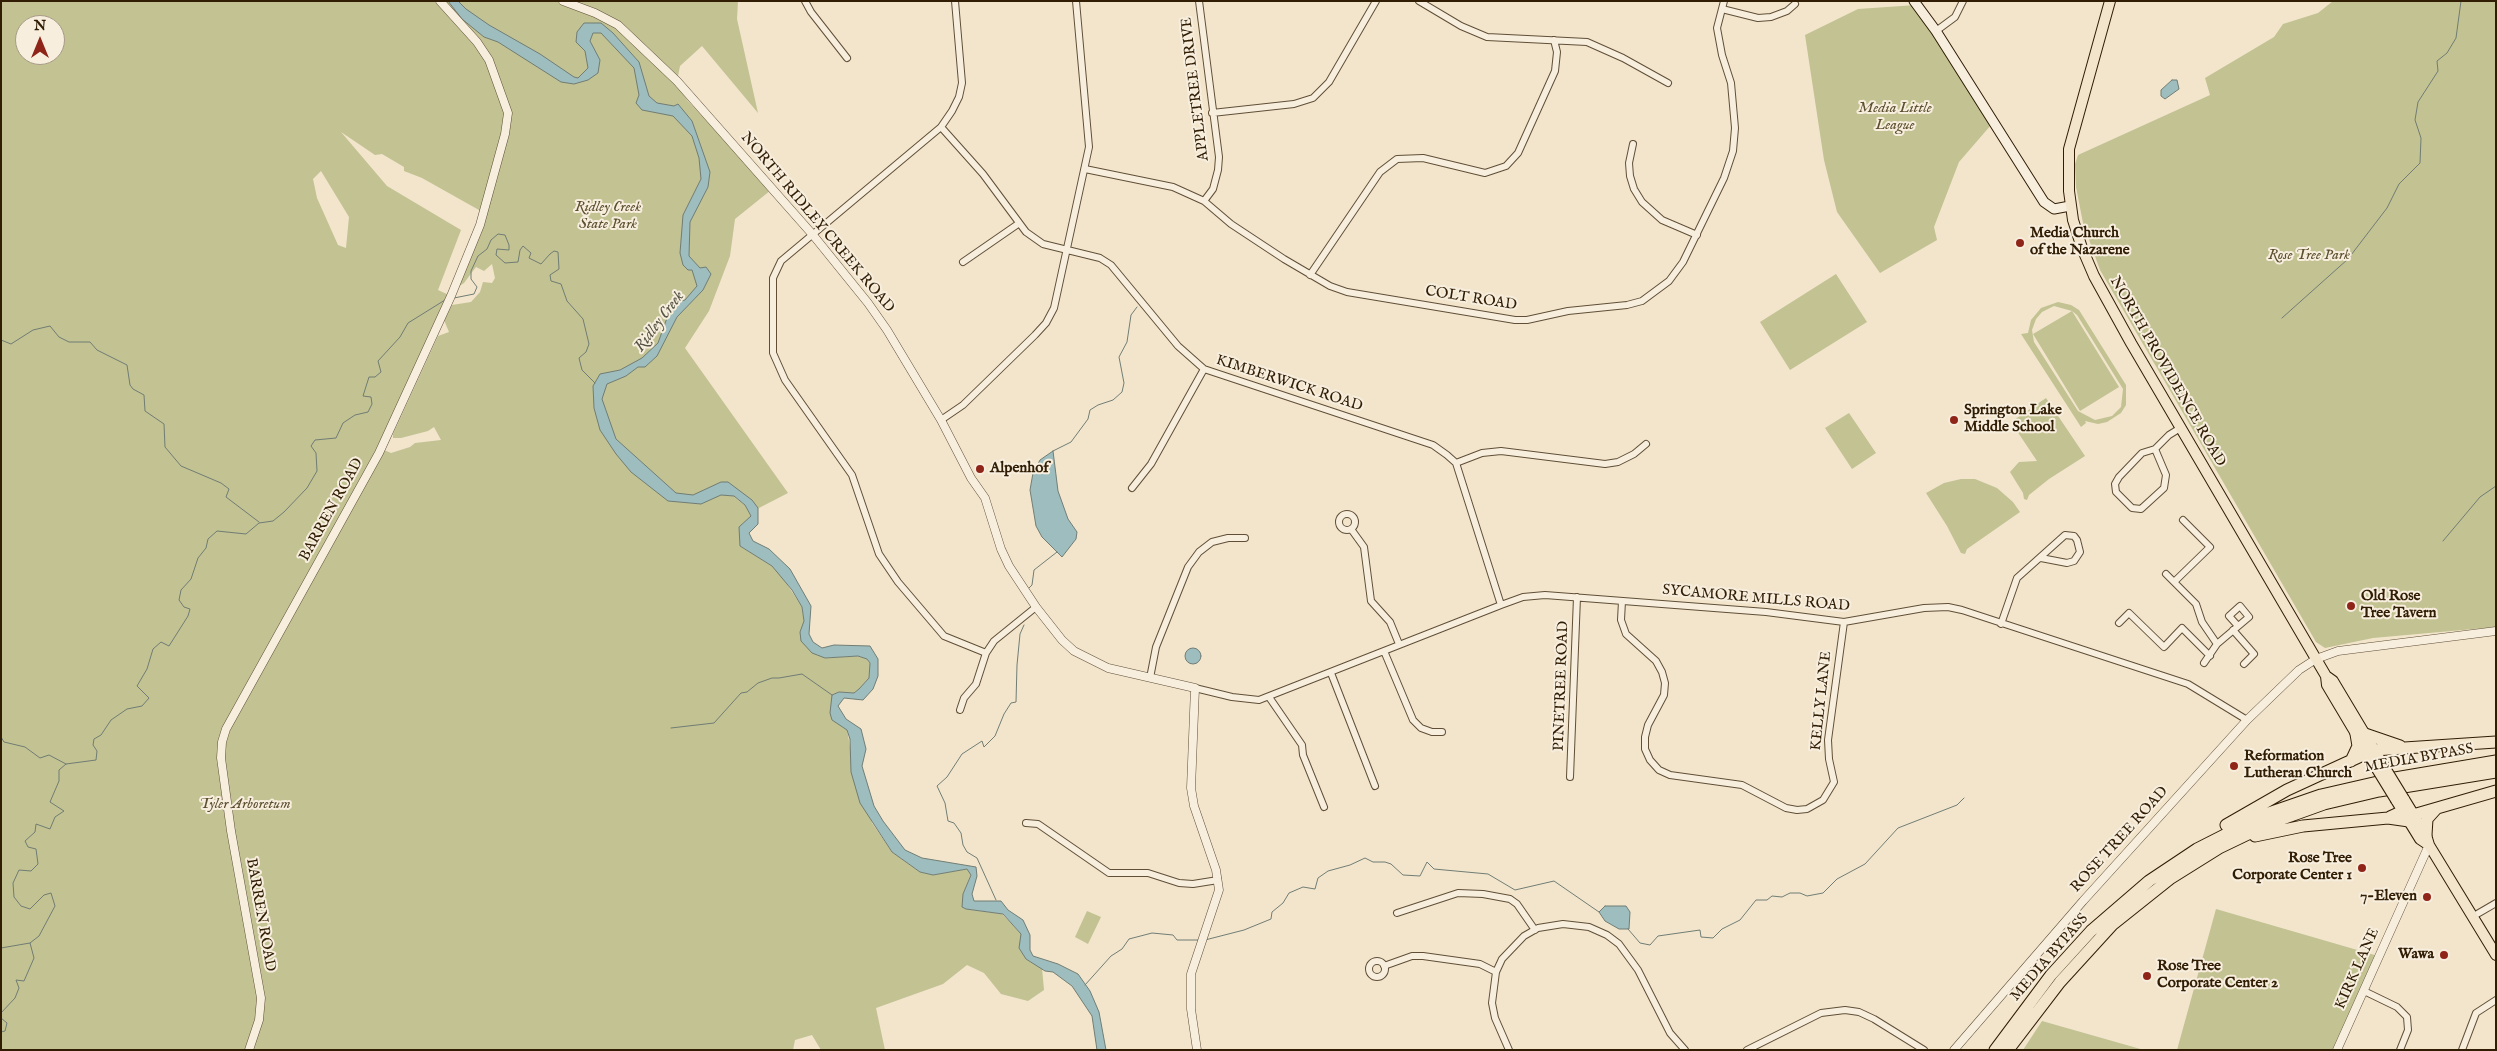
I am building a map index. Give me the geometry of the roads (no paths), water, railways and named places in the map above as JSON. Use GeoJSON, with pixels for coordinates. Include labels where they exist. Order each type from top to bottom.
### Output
{"type":"FeatureCollection","features":[{"type":"Feature","properties":{"kind":"highway"},"geometry":{"type":"LineString","coordinates":[[2351,761],[2358,746],[2360,734],[2416,748]]}},
{"type":"Feature","properties":{"kind":"highway"},"geometry":{"type":"LineString","coordinates":[[2165,869],[2217,831],[2274,797],[2371,752],[2496,742]]}},
{"type":"Feature","properties":{"kind":"highway","name":"MEDIA BYPASS"},"geometry":{"type":"LineString","coordinates":[[1995,1050],[2039,990],[2078,945],[2120,905],[2165,869],[2231,830],[2302,800],[2377,781],[2496,761]]}},
{"type":"Feature","properties":{"kind":"highway","name":"MEDIA BYPASS"},"geometry":{"type":"LineString","coordinates":[[2008,1050],[2060,982],[2105,932],[2156,889],[2203,858],[2270,823],[2324,804],[2379,791],[2496,772]]}},
{"type":"Feature","properties":{"kind":"highway"},"geometry":{"type":"LineString","coordinates":[[2203,858],[2250,838],[2281,830],[2388,818],[2406,809],[2438,808],[2496,791]]}},
{"type":"Feature","properties":{"kind":"highway"},"geometry":{"type":"LineString","coordinates":[[2427,840],[2427,819],[2438,808]]}},
{"type":"Feature","properties":{"kind":"main road"},"geometry":{"type":"LineString","coordinates":[[1914,1],[1936,30],[2044,202],[2054,209],[2070,206]]}},
{"type":"Feature","properties":{"kind":"main road","name":"NORTH PROVIDENCE ROAD"},"geometry":{"type":"LineString","coordinates":[[2110,1],[2074,123],[2068,162],[2070,206],[2082,248],[2094,276],[2316,659],[2326,676],[2334,681],[2360,734],[2427,840],[2496,955]]}},
{"type":"Feature","properties":{"kind":"street","name":"BARREN ROAD"},"geometry":{"type":"LineString","coordinates":[[249,1050],[259,1020],[261,998],[231,831],[220,758],[222,742],[226,730],[379,452],[451,296],[480,225],[505,134],[508,113],[489,60],[477,42],[440,1]]}},
{"type":"Feature","properties":{"kind":"street","name":"NORTH RIDLEY CREEK ROAD"},"geometry":{"type":"LineString","coordinates":[[563,1],[595,12],[618,25],[677,81],[812,235],[887,330],[941,420],[960,461],[985,498],[1001,549],[1009,566],[1036,608],[1074,651],[1108,668],[1195,688]]}},
{"type":"Feature","properties":{"kind":"street"},"geometry":{"type":"LineString","coordinates":[[805,1],[811,12],[847,58]]}},
{"type":"Feature","properties":{"kind":"street"},"geometry":{"type":"LineString","coordinates":[[955,1],[962,83],[959,97],[942,127],[781,261],[773,278],[773,353],[778,366],[852,475],[879,554],[898,582],[944,636],[986,653]]}},
{"type":"Feature","properties":{"kind":"street"},"geometry":{"type":"LineString","coordinates":[[941,420],[962,405],[1046,323],[1054,308],[1089,146],[1076,1]]}},
{"type":"Feature","properties":{"kind":"street","name":"APPLETREE DRIVE"},"geometry":{"type":"LineString","coordinates":[[1199,1],[1218,157],[1218,170],[1213,189],[1204,201]]}},
{"type":"Feature","properties":{"kind":"street"},"geometry":{"type":"LineString","coordinates":[[1212,114],[1294,104],[1313,98],[1329,82],[1376,1]]}},
{"type":"Feature","properties":{"kind":"street"},"geometry":{"type":"LineString","coordinates":[[1419,1],[1461,26],[1487,37],[1587,42],[1599,46],[1668,83]]}},
{"type":"Feature","properties":{"kind":"street","name":"COLT ROAD"},"geometry":{"type":"LineString","coordinates":[[1085,169],[1173,186],[1204,201],[1231,224],[1310,275],[1330,286],[1347,292],[1527,320],[1568,311],[1586,311],[1642,301],[1669,281],[1683,262],[1724,178],[1733,151],[1735,105],[1717,28],[1724,1]]}},
{"type":"Feature","properties":{"kind":"street"},"geometry":{"type":"LineString","coordinates":[[1936,30],[1955,17],[1963,1]]}},
{"type":"Feature","properties":{"kind":"street"},"geometry":{"type":"LineString","coordinates":[[1722,9],[1758,18],[1772,17],[1796,4]]}},
{"type":"Feature","properties":{"kind":"street"},"geometry":{"type":"LineString","coordinates":[[1310,275],[1380,172],[1397,159],[1423,158],[1485,173],[1506,166],[1518,153],[1555,71],[1557,52],[1554,40]]}},
{"type":"Feature","properties":{"kind":"street","name":"KIMBERWICK ROAD"},"geometry":{"type":"LineString","coordinates":[[942,127],[981,171],[1018,224],[1038,241],[1100,258],[1110,265],[1178,346],[1204,369],[1433,445],[1456,463]]}},
{"type":"Feature","properties":{"kind":"street"},"geometry":{"type":"LineString","coordinates":[[1633,144],[1629,163],[1630,176],[1634,189],[1642,202],[1662,220],[1697,235]]}},
{"type":"Feature","properties":{"kind":"street"},"geometry":{"type":"LineString","coordinates":[[963,262],[1018,224]]}},
{"type":"Feature","properties":{"kind":"street"},"geometry":{"type":"LineString","coordinates":[[1132,488],[1151,464],[1204,369]]}},
{"type":"Feature","properties":{"kind":"street"},"geometry":{"type":"LineString","coordinates":[[2155,449],[2166,474],[2164,488],[2141,509],[2132,508],[2116,492],[2115,484],[2119,477],[2142,452],[2155,449],[2169,435],[2182,427]]}},
{"type":"Feature","properties":{"kind":"street"},"geometry":{"type":"LineString","coordinates":[[1501,605],[1456,463],[1482,453],[1500,451],[1605,464],[1618,462],[1634,454],[1646,444]]}},
{"type":"Feature","properties":{"kind":"street"},"geometry":{"type":"LineString","coordinates":[[2174,582],[2210,547],[2183,520]]}},
{"type":"Feature","properties":{"kind":"street"},"geometry":{"type":"LineString","coordinates":[[1351,528],[1364,547],[1371,601],[1390,622],[1399,644]]}},
{"type":"Feature","properties":{"kind":"street"},"geometry":{"type":"LineString","coordinates":[[2001,624],[2017,578],[2065,535],[2074,536],[2077,540],[2080,552],[2074,561],[2067,563],[2041,558]]}},
{"type":"Feature","properties":{"kind":"street"},"geometry":{"type":"LineString","coordinates":[[1150,678],[1156,646],[1188,567],[1199,552],[1212,542],[1228,538],[1246,538]]}},
{"type":"Feature","properties":{"kind":"street"},"geometry":{"type":"LineString","coordinates":[[2166,574],[2196,604],[2202,622],[2218,644]]}},
{"type":"Feature","properties":{"kind":"street","name":"SYCAMORE MILLS ROAD"},"geometry":{"type":"LineString","coordinates":[[1195,688],[1250,700],[1269,697],[1523,596],[1578,597],[1766,612],[1844,622],[1924,608],[1948,607],[2195,687],[2247,720]]}},
{"type":"Feature","properties":{"kind":"street","name":"PINETREE ROAD"},"geometry":{"type":"LineString","coordinates":[[1570,777],[1578,597]]}},
{"type":"Feature","properties":{"kind":"street","name":"KELLY LANE"},"geometry":{"type":"LineString","coordinates":[[1622,601],[1621,620],[1626,634],[1656,661],[1665,683],[1664,695],[1644,737],[1645,749],[1650,760],[1660,770],[1670,775],[1742,785],[1786,808],[1797,810],[1807,809],[1823,800],[1834,782],[1828,759],[1828,740],[1844,622]]}},
{"type":"Feature","properties":{"kind":"street"},"geometry":{"type":"LineString","coordinates":[[960,710],[964,698],[976,684],[986,653],[994,641],[1036,608]]}},
{"type":"Feature","properties":{"kind":"street"},"geometry":{"type":"LineString","coordinates":[[2119,623],[2129,613],[2164,647],[2182,628],[2210,656]]}},
{"type":"Feature","properties":{"kind":"street"},"geometry":{"type":"LineString","coordinates":[[2204,663],[2218,644],[2236,628],[2254,654],[2244,664]]}},
{"type":"Feature","properties":{"kind":"street","name":"ROSE TREE ROAD"},"geometry":{"type":"LineString","coordinates":[[1954,1050],[2083,901],[2247,720],[2290,676],[2316,659],[2348,649],[2496,631]]}},
{"type":"Feature","properties":{"kind":"street"},"geometry":{"type":"LineString","coordinates":[[1384,651],[1413,720],[1422,728],[1432,732],[1442,732]]}},
{"type":"Feature","properties":{"kind":"street"},"geometry":{"type":"LineString","coordinates":[[1331,673],[1375,786]]}},
{"type":"Feature","properties":{"kind":"street"},"geometry":{"type":"LineString","coordinates":[[1195,688],[1191,788],[1194,806],[1218,880],[1217,900],[1191,974],[1191,1009],[1197,1050]]}},
{"type":"Feature","properties":{"kind":"street"},"geometry":{"type":"LineString","coordinates":[[1269,697],[1302,744],[1303,755],[1324,807]]}},
{"type":"Feature","properties":{"kind":"street"},"geometry":{"type":"LineString","coordinates":[[1026,823],[1038,824],[1109,873],[1148,873],[1179,883],[1193,884],[1218,880]]}},
{"type":"Feature","properties":{"kind":"street","name":"KIRK LANE"},"geometry":{"type":"LineString","coordinates":[[2337,1050],[2364,991],[2427,840]]}},
{"type":"Feature","properties":{"kind":"street"},"geometry":{"type":"LineString","coordinates":[[1398,913],[1458,892],[1484,894],[1510,899],[1518,904],[1535,930]]}},
{"type":"Feature","properties":{"kind":"street"},"geometry":{"type":"LineString","coordinates":[[2472,917],[2496,903]]}},
{"type":"Feature","properties":{"kind":"street"},"geometry":{"type":"LineString","coordinates":[[1509,1050],[1495,1018],[1492,1003],[1496,972],[1511,949],[1524,936],[1553,924],[1572,924],[1607,935],[1619,944],[1634,964],[1670,1033],[1685,1050]]}},
{"type":"Feature","properties":{"kind":"street"},"geometry":{"type":"LineString","coordinates":[[1384,966],[1412,956],[1423,956],[1480,964],[1496,972]]}},
{"type":"Feature","properties":{"kind":"street"},"geometry":{"type":"LineString","coordinates":[[2364,991],[2397,1007],[2407,1017],[2408,1030],[2400,1050]]}},
{"type":"Feature","properties":{"kind":"street"},"geometry":{"type":"LineString","coordinates":[[2462,1050],[2476,1013],[2496,1000]]}},
{"type":"Feature","properties":{"kind":"street"},"geometry":{"type":"LineString","coordinates":[[1748,1050],[1821,1012],[1845,1010],[1859,1012],[1874,1019],[1924,1050]]}},
{"type":"Feature","properties":{"kind":"water"},"geometry":{"type":"Polygon","coordinates":[[[448,1],[458,1],[489,25],[578,78],[588,68],[585,51],[576,42],[577,32],[584,23],[601,23],[613,33],[639,62],[649,96],[657,103],[674,106],[678,104],[692,121],[710,172],[708,187],[690,222],[689,256],[700,268],[706,267],[711,274],[703,290],[677,317],[657,356],[645,367],[638,367],[626,376],[607,384],[602,399],[616,439],[676,493],[693,495],[721,482],[728,482],[752,500],[758,508],[758,524],[749,533],[753,541],[769,549],[790,569],[811,606],[809,634],[813,642],[822,648],[834,645],[870,646],[878,659],[878,676],[873,689],[863,700],[844,698],[838,706],[846,719],[861,729],[866,749],[862,766],[874,806],[905,850],[922,858],[976,867],[977,876],[972,894],[974,901],[1001,901],[1008,910],[1023,920],[1030,935],[1030,950],[1033,956],[1058,964],[1078,974],[1090,991],[1099,1012],[1106,1050],[1097,1050],[1092,1016],[1072,986],[1053,972],[1045,971],[1026,959],[1019,948],[1021,934],[1003,914],[962,907],[963,894],[971,875],[967,869],[933,875],[920,872],[892,852],[860,803],[851,772],[850,739],[847,730],[832,720],[830,713],[832,695],[839,692],[854,693],[859,689],[869,678],[870,663],[867,659],[858,656],[825,658],[812,653],[801,641],[800,632],[804,621],[802,607],[792,590],[772,566],[740,546],[739,527],[751,516],[745,505],[734,496],[721,495],[701,504],[668,501],[631,472],[600,430],[594,408],[593,386],[600,374],[620,370],[642,358],[658,343],[672,304],[685,300],[697,286],[692,270],[688,270],[683,265],[680,253],[683,215],[701,179],[699,158],[692,136],[673,116],[642,110],[636,103],[639,95],[634,68],[601,33],[593,33],[590,41],[600,60],[598,73],[588,80],[574,84],[561,82],[498,42],[484,37],[462,19],[448,1]]]}},
{"type":"Feature","properties":{"kind":"water"},"geometry":{"type":"Polygon","coordinates":[[[2172,80],[2177,80],[2179,89],[2165,99],[2161,96],[2161,90],[2172,80]]]}},
{"type":"Feature","properties":{"kind":"water"},"geometry":{"type":"Polygon","coordinates":[[[1053,451],[1058,491],[1068,519],[1077,532],[1076,539],[1062,557],[1042,537],[1036,526],[1030,490],[1033,473],[1040,460],[1053,451]]]}},
{"type":"Feature","properties":{"kind":"water"},"geometry":{"type":"Polygon","coordinates":[[[1190,648],[1196,648],[1201,653],[1199,662],[1190,664],[1185,659],[1185,653],[1190,648]]]}},
{"type":"Feature","properties":{"kind":"water"},"geometry":{"type":"Polygon","coordinates":[[[1605,906],[1626,906],[1630,912],[1629,929],[1619,929],[1605,921],[1599,912],[1605,906]]]}},
{"type":"Feature","properties":{"kind":"waterway"},"geometry":{"type":"LineString","coordinates":[[2282,318],[2348,259],[2387,208],[2399,184],[2420,163],[2421,138],[2415,120],[2418,102],[2438,71],[2437,61],[2447,53],[2456,38],[2461,1]]}},
{"type":"Feature","properties":{"kind":"waterway"},"geometry":{"type":"LineString","coordinates":[[454,298],[474,294],[477,287],[471,279],[471,271],[478,256],[487,249],[491,240],[498,234],[505,235],[509,245],[509,250],[497,249],[496,255],[505,263],[518,262],[520,250],[523,246],[531,253],[529,258],[541,264],[554,251],[558,252],[559,269],[550,275],[551,281],[561,284],[567,301],[583,319],[589,344],[586,352],[579,358],[582,370],[595,383]]}},
{"type":"Feature","properties":{"kind":"waterway"},"geometry":{"type":"LineString","coordinates":[[1,1013],[15,998],[19,988],[16,980],[24,981],[34,958],[30,943],[39,936],[55,906],[51,893],[44,895],[30,909],[21,906],[14,897],[13,883],[19,870],[31,871],[38,864],[36,849],[28,847],[25,841],[35,832],[36,824],[50,829],[55,817],[64,811],[50,802],[59,781],[59,770],[66,764],[96,760],[97,751],[93,745],[94,739],[101,735],[111,720],[127,709],[142,706],[149,698],[137,686],[147,669],[153,649],[161,642],[169,646],[188,616],[190,609],[184,607],[179,600],[181,590],[191,579],[198,558],[206,548],[208,539],[217,531],[246,534],[259,523],[273,521],[284,512],[307,488],[317,471],[316,453],[311,446],[315,440],[336,438],[343,423],[355,415],[368,412],[372,404],[371,397],[363,396],[369,377],[375,377],[381,372],[378,361],[400,337],[408,323],[445,300]]}},
{"type":"Feature","properties":{"kind":"waterway"},"geometry":{"type":"LineString","coordinates":[[1053,451],[1071,442],[1088,419],[1090,410],[1113,400],[1122,392],[1124,383],[1119,357],[1127,342],[1131,315],[1137,307]]}},
{"type":"Feature","properties":{"kind":"waterway"},"geometry":{"type":"LineString","coordinates":[[1,340],[11,344],[33,330],[50,326],[59,337],[69,342],[90,342],[97,350],[127,365],[130,385],[133,389],[144,395],[145,411],[164,424],[165,447],[181,466],[221,483],[229,489],[226,497],[259,522]]}},
{"type":"Feature","properties":{"kind":"waterway"},"geometry":{"type":"LineString","coordinates":[[2443,541],[2480,497],[2496,486]]}},
{"type":"Feature","properties":{"kind":"waterway"},"geometry":{"type":"LineString","coordinates":[[1028,589],[1032,585],[1034,570],[1057,552]]}},
{"type":"Feature","properties":{"kind":"waterway"},"geometry":{"type":"LineString","coordinates":[[996,900],[977,858],[967,852],[963,845],[961,833],[954,823],[948,821],[945,803],[937,786],[947,777],[962,754],[982,741],[984,747],[995,736],[1004,714],[1011,703],[1016,702],[1020,634],[1024,625]]}},
{"type":"Feature","properties":{"kind":"waterway"},"geometry":{"type":"LineString","coordinates":[[671,728],[714,723],[741,693],[747,692],[758,683],[772,678],[802,674],[832,695]]}},
{"type":"Feature","properties":{"kind":"waterway"},"geometry":{"type":"LineString","coordinates":[[1,737],[4,742],[25,747],[40,758],[49,755],[66,764]]}},
{"type":"Feature","properties":{"kind":"waterway"},"geometry":{"type":"LineString","coordinates":[[1628,929],[1640,943],[1650,945],[1658,936],[1700,930],[1701,937],[1713,938],[1722,929],[1740,920],[1756,900],[1767,900],[1772,896],[1782,897],[1790,893],[1800,893],[1807,896],[1823,893],[1837,879],[1865,864],[1898,828],[1957,805],[1964,798]]}},
{"type":"Feature","properties":{"kind":"waterway"},"geometry":{"type":"LineString","coordinates":[[1205,940],[1244,930],[1271,919],[1272,912],[1283,903],[1289,893],[1303,887],[1315,889],[1318,878],[1328,871],[1350,865],[1365,858],[1373,862],[1391,864],[1403,875],[1420,876],[1427,862],[1434,869],[1488,874],[1515,890],[1554,881],[1599,912]]}},
{"type":"Feature","properties":{"kind":"waterway"},"geometry":{"type":"LineString","coordinates":[[1085,985],[1111,956],[1122,949],[1129,939],[1152,933],[1173,935],[1177,940],[1199,940]]}},
{"type":"Feature","properties":{"kind":"waterway"},"geometry":{"type":"LineString","coordinates":[[1,948],[30,943]]}},
{"type":"Feature","properties":{"kind":"waterway"},"geometry":{"type":"LineString","coordinates":[[1,1018],[7,1023],[5,1031],[1,1032]]}},
{"type":"Feature","properties":{"kind":"place","name":"Media Church of the Nazarene"},"geometry":{"type":"Point","coordinates":[2020,243]}},
{"type":"Feature","properties":{"kind":"place","name":"Springton Lake Middle School"},"geometry":{"type":"Point","coordinates":[1954,420]}},
{"type":"Feature","properties":{"kind":"place","name":"Alpenhof"},"geometry":{"type":"Point","coordinates":[980,469]}},
{"type":"Feature","properties":{"kind":"place","name":"Old Rose Tree Tavern"},"geometry":{"type":"Point","coordinates":[2351,606]}},
{"type":"Feature","properties":{"kind":"place","name":"Reformation Lutheran Church"},"geometry":{"type":"Point","coordinates":[2234,766]}},
{"type":"Feature","properties":{"kind":"place","name":"Rose Tree Corporate Center 1"},"geometry":{"type":"Point","coordinates":[2362,868]}},
{"type":"Feature","properties":{"kind":"place","name":"7-Eleven"},"geometry":{"type":"Point","coordinates":[2427,897]}},
{"type":"Feature","properties":{"kind":"place","name":"Wawa"},"geometry":{"type":"Point","coordinates":[2444,955]}},
{"type":"Feature","properties":{"kind":"place","name":"Rose Tree Corporate Center 2"},"geometry":{"type":"Point","coordinates":[2147,976]}},
{"type":"Feature","properties":{"kind":"park label","name":"Media Little League"},"geometry":{"type":"Point","coordinates":[1895,118]}},
{"type":"Feature","properties":{"kind":"park label","name":"Ridley Creek State Park"},"geometry":{"type":"Point","coordinates":[608,216]}},
{"type":"Feature","properties":{"kind":"park label","name":"Rose Tree Park"},"geometry":{"type":"Point","coordinates":[2309,256]}},
{"type":"Feature","properties":{"kind":"park label","name":"Tyler Arboretum"},"geometry":{"type":"Point","coordinates":[245,805]}},
{"type":"Feature","properties":{"kind":"water label","name":"Ridley Creek"},"geometry":{"type":"Point","coordinates":[660,322]}}]}
